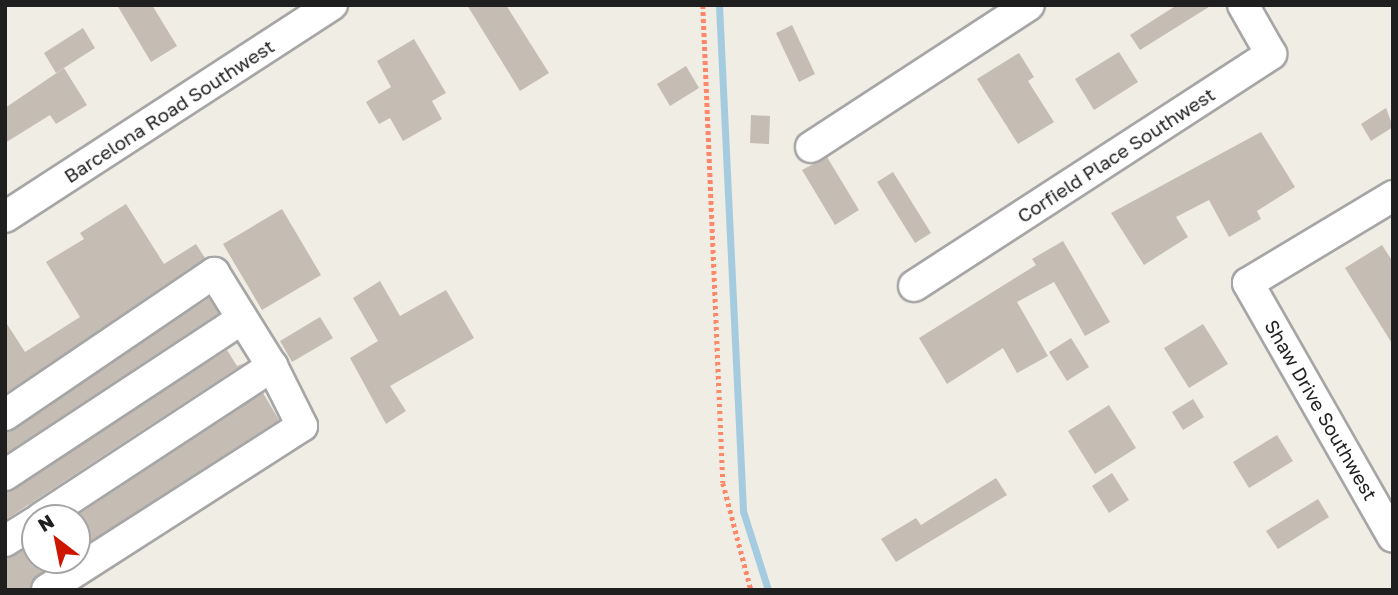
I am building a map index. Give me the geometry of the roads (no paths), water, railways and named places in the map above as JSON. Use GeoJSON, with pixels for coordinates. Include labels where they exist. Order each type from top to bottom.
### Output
{"type":"FeatureCollection","features":[{"type":"Feature","properties":{"kind":"street","name":"Barcelona Road Southwest"},"geometry":{"type":"LineString","coordinates":[[5,217],[332,5]]}},
{"type":"Feature","properties":{"kind":"street"},"geometry":{"type":"LineString","coordinates":[[811,147],[1029,5]]}},
{"type":"Feature","properties":{"kind":"street","name":"Corfield Place Southwest"},"geometry":{"type":"LineString","coordinates":[[914,286],[1271,54],[1243,5]]}},
{"type":"Feature","properties":{"kind":"street","name":"Shaw Drive Southwest"},"geometry":{"type":"LineString","coordinates":[[1393,196],[1248,283],[1393,537]]}},
{"type":"Feature","properties":{"kind":"street"},"geometry":{"type":"LineString","coordinates":[[5,415],[214,273],[272,366],[302,426],[47,590]]}},
{"type":"Feature","properties":{"kind":"street"},"geometry":{"type":"LineString","coordinates":[[5,475],[242,318]]}},
{"type":"Feature","properties":{"kind":"street"},"geometry":{"type":"LineString","coordinates":[[62,504],[272,366]]}},
{"type":"Feature","properties":{"kind":"street"},"geometry":{"type":"LineString","coordinates":[[5,541],[21,531]]}},
{"type":"Feature","properties":{"kind":"waterway"},"geometry":{"type":"LineString","coordinates":[[719,5],[743,511],[768,590]]}}]}
